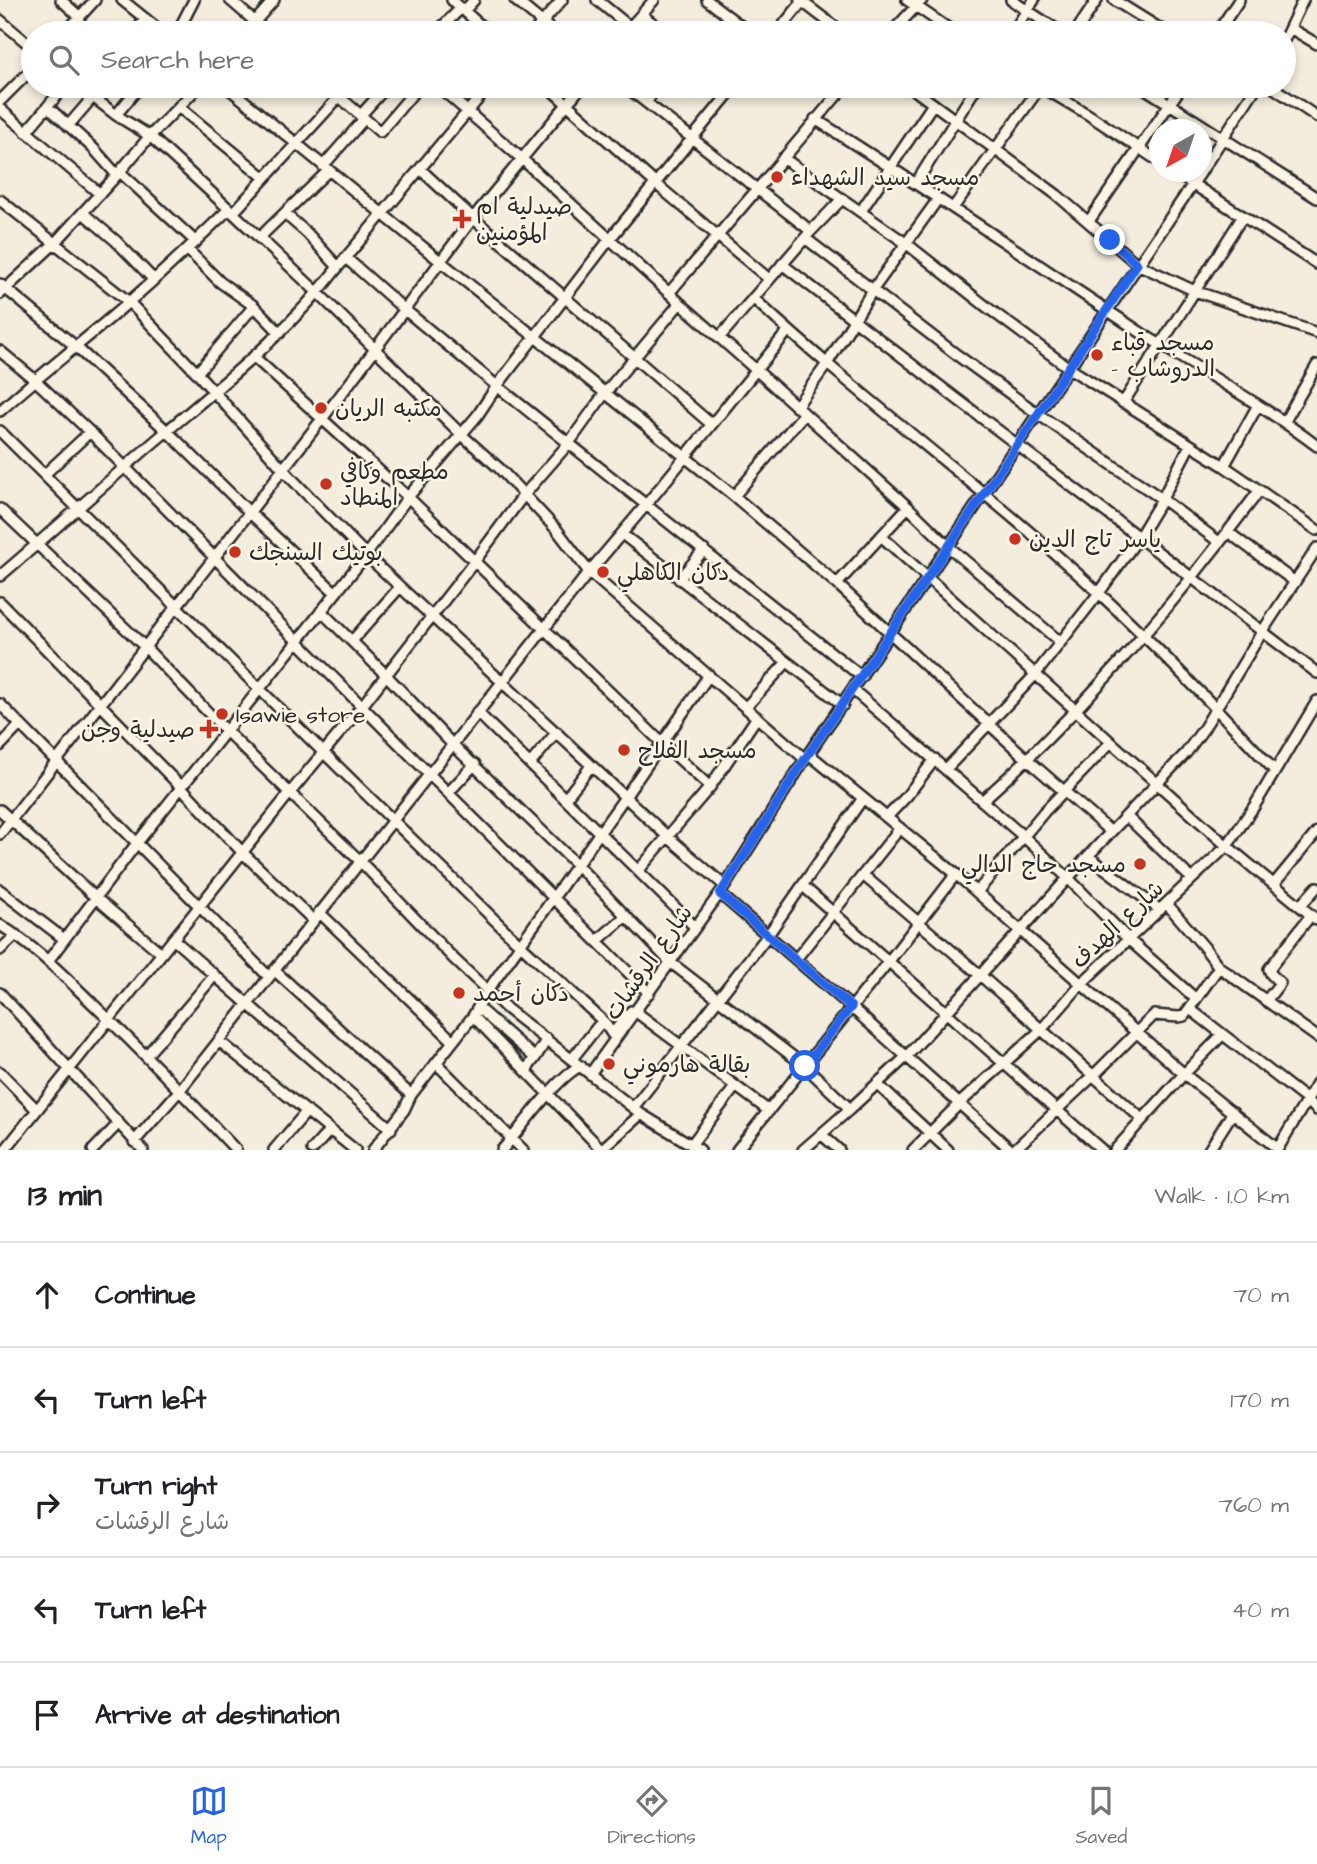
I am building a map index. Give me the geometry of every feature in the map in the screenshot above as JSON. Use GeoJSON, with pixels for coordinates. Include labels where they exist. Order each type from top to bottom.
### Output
{"type":"FeatureCollection","features":[{"type":"Feature","properties":{"kind":"street"},"geometry":{"type":"LineString","coordinates":[[61,0],[80,16]]}},
{"type":"Feature","properties":{"kind":"street"},"geometry":{"type":"LineString","coordinates":[[76,21],[95,0]]}},
{"type":"Feature","properties":{"kind":"street"},"geometry":{"type":"LineString","coordinates":[[122,0],[148,21]]}},
{"type":"Feature","properties":{"kind":"street"},"geometry":{"type":"LineString","coordinates":[[183,21],[194,0]]}},
{"type":"Feature","properties":{"kind":"street"},"geometry":{"type":"LineString","coordinates":[[230,0],[254,21]]}},
{"type":"Feature","properties":{"kind":"street"},"geometry":{"type":"LineString","coordinates":[[256,21],[274,0]]}},
{"type":"Feature","properties":{"kind":"street"},"geometry":{"type":"LineString","coordinates":[[452,0],[475,21]]}},
{"type":"Feature","properties":{"kind":"street"},"geometry":{"type":"LineString","coordinates":[[450,21],[474,0]]}},
{"type":"Feature","properties":{"kind":"street"},"geometry":{"type":"LineString","coordinates":[[515,0],[540,21]]}},
{"type":"Feature","properties":{"kind":"street"},"geometry":{"type":"LineString","coordinates":[[542,21],[562,0]]}},
{"type":"Feature","properties":{"kind":"street"},"geometry":{"type":"LineString","coordinates":[[597,0],[619,21]]}},
{"type":"Feature","properties":{"kind":"street"},"geometry":{"type":"LineString","coordinates":[[636,21],[654,0]]}},
{"type":"Feature","properties":{"kind":"street"},"geometry":{"type":"LineString","coordinates":[[707,0],[734,21]]}},
{"type":"Feature","properties":{"kind":"street"},"geometry":{"type":"LineString","coordinates":[[907,0],[919,3],[941,21]]}},
{"type":"Feature","properties":{"kind":"street"},"geometry":{"type":"LineString","coordinates":[[1011,0],[1043,21]]}},
{"type":"Feature","properties":{"kind":"street"},"geometry":{"type":"LineString","coordinates":[[1020,21],[1034,0]]}},
{"type":"Feature","properties":{"kind":"street"},"geometry":{"type":"LineString","coordinates":[[1083,21],[1097,0]]}},
{"type":"Feature","properties":{"kind":"street"},"geometry":{"type":"LineString","coordinates":[[1114,0],[1148,21]]}},
{"type":"Feature","properties":{"kind":"street"},"geometry":{"type":"LineString","coordinates":[[1225,21],[1238,0]]}},
{"type":"Feature","properties":{"kind":"street"},"geometry":{"type":"LineString","coordinates":[[1293,21],[1303,0]]}},
{"type":"Feature","properties":{"kind":"street"},"geometry":{"type":"LineString","coordinates":[[786,21],[801,1],[827,21]]}},
{"type":"Feature","properties":{"kind":"street"},"geometry":{"type":"LineString","coordinates":[[902,21],[919,3]]}},
{"type":"Feature","properties":{"kind":"street"},"geometry":{"type":"LineString","coordinates":[[642,15],[650,21]]}},
{"type":"Feature","properties":{"kind":"street"},"geometry":{"type":"LineString","coordinates":[[0,20],[21,38]]}},
{"type":"Feature","properties":{"kind":"street"},"geometry":{"type":"LineString","coordinates":[[1296,32],[1317,44]]}},
{"type":"Feature","properties":{"kind":"street"},"geometry":{"type":"LineString","coordinates":[[0,100],[21,80]]}},
{"type":"Feature","properties":{"kind":"street"},"geometry":{"type":"LineString","coordinates":[[26,132],[55,98]]}},
{"type":"Feature","properties":{"kind":"street"},"geometry":{"type":"LineString","coordinates":[[68,126],[84,98]]}},
{"type":"Feature","properties":{"kind":"street"},"geometry":{"type":"LineString","coordinates":[[97,98],[116,115],[150,136],[318,293],[500,470],[557,530],[589,572],[746,708],[956,874],[1136,1033],[1277,1149],[1317,1083]]}},
{"type":"Feature","properties":{"kind":"street"},"geometry":{"type":"LineString","coordinates":[[116,115],[130,98]]}},
{"type":"Feature","properties":{"kind":"street"},"geometry":{"type":"LineString","coordinates":[[188,98],[150,136],[55,243],[2,289],[75,346],[336,593]]}},
{"type":"Feature","properties":{"kind":"street"},"geometry":{"type":"LineString","coordinates":[[240,98],[734,496],[837,584],[1028,760],[1111,832]]}},
{"type":"Feature","properties":{"kind":"street"},"geometry":{"type":"LineString","coordinates":[[0,411],[231,211],[338,98]]}},
{"type":"Feature","properties":{"kind":"street"},"geometry":{"type":"LineString","coordinates":[[340,98],[380,132],[409,98]]}},
{"type":"Feature","properties":{"kind":"street"},"geometry":{"type":"LineString","coordinates":[[259,238],[285,214],[326,168],[378,98]]}},
{"type":"Feature","properties":{"kind":"street"},"geometry":{"type":"LineString","coordinates":[[451,98],[908,507],[948,546],[1060,642]]}},
{"type":"Feature","properties":{"kind":"street"},"geometry":{"type":"LineString","coordinates":[[0,576],[280,333],[318,293],[479,98]]}},
{"type":"Feature","properties":{"kind":"street"},"geometry":{"type":"LineString","coordinates":[[561,98],[656,184],[769,279]]}},
{"type":"Feature","properties":{"kind":"street"},"geometry":{"type":"LineString","coordinates":[[0,834],[250,513],[473,218],[573,98]]}},
{"type":"Feature","properties":{"kind":"street"},"geometry":{"type":"LineString","coordinates":[[642,98],[757,189],[873,291],[1038,414],[1162,499],[1219,542]]}},
{"type":"Feature","properties":{"kind":"street"},"geometry":{"type":"LineString","coordinates":[[648,102],[650,98]]}},
{"type":"Feature","properties":{"kind":"street"},"geometry":{"type":"LineString","coordinates":[[48,961],[137,843],[366,555],[408,497],[477,416],[564,297],[724,98]]}},
{"type":"Feature","properties":{"kind":"street"},"geometry":{"type":"LineString","coordinates":[[669,293],[834,98]]}},
{"type":"Feature","properties":{"kind":"street"},"geometry":{"type":"LineString","coordinates":[[925,98],[1041,182],[1137,264],[1195,291],[1317,333]]}},
{"type":"Feature","properties":{"kind":"street"},"geometry":{"type":"LineString","coordinates":[[916,183],[970,98]]}},
{"type":"Feature","properties":{"kind":"street"},"geometry":{"type":"LineString","coordinates":[[953,208],[1032,98]]}},
{"type":"Feature","properties":{"kind":"street"},"geometry":{"type":"LineString","coordinates":[[1060,98],[1149,155]]}},
{"type":"Feature","properties":{"kind":"street"},"geometry":{"type":"LineString","coordinates":[[1159,98],[1317,198]]}},
{"type":"Feature","properties":{"kind":"street"},"geometry":{"type":"LineString","coordinates":[[1088,222],[1173,98]]}},
{"type":"Feature","properties":{"kind":"street","name":"شارع الرقشات"},"geometry":{"type":"LineString","coordinates":[[1212,155],[1247,98]]}},
{"type":"Feature","properties":{"kind":"street"},"geometry":{"type":"LineString","coordinates":[[1289,98],[1317,117]]}},
{"type":"Feature","properties":{"kind":"street"},"geometry":{"type":"LineString","coordinates":[[861,211],[933,104]]}},
{"type":"Feature","properties":{"kind":"street"},"geometry":{"type":"LineString","coordinates":[[48,107],[196,242]]}},
{"type":"Feature","properties":{"kind":"street"},"geometry":{"type":"LineString","coordinates":[[179,107],[265,178]]}},
{"type":"Feature","properties":{"kind":"street"},"geometry":{"type":"LineString","coordinates":[[0,109],[100,194]]}},
{"type":"Feature","properties":{"kind":"street"},"geometry":{"type":"LineString","coordinates":[[815,119],[1161,345],[1284,421],[1317,446]]}},
{"type":"Feature","properties":{"kind":"street"},"geometry":{"type":"LineString","coordinates":[[783,158],[907,244],[1069,368],[1224,466],[1317,530]]}},
{"type":"Feature","properties":{"kind":"street"},"geometry":{"type":"LineString","coordinates":[[420,169],[711,424]]}},
{"type":"Feature","properties":{"kind":"street"},"geometry":{"type":"LineString","coordinates":[[1189,182],[1317,264]]}},
{"type":"Feature","properties":{"kind":"street","name":"شارع الرقشات"},"geometry":{"type":"LineString","coordinates":[[590,1074],[722,890],[927,576],[1192,184]]}},
{"type":"Feature","properties":{"kind":"street"},"geometry":{"type":"LineString","coordinates":[[719,338],[808,234],[842,199]]}},
{"type":"Feature","properties":{"kind":"street"},"geometry":{"type":"LineString","coordinates":[[796,407],[827,364],[853,319],[939,199]]}},
{"type":"Feature","properties":{"kind":"street"},"geometry":{"type":"LineString","coordinates":[[0,200],[129,302],[215,392],[283,470],[366,555],[557,732],[768,935],[1012,1150],[1093,1076],[1154,1015],[1184,1016],[1219,967]]}},
{"type":"Feature","properties":{"kind":"street"},"geometry":{"type":"LineString","coordinates":[[83,213],[116,241],[154,280]]}},
{"type":"Feature","properties":{"kind":"street"},"geometry":{"type":"LineString","coordinates":[[285,214],[307,233],[338,267]]}},
{"type":"Feature","properties":{"kind":"street"},"geometry":{"type":"LineString","coordinates":[[1123,403],[1243,216]]}},
{"type":"Feature","properties":{"kind":"street"},"geometry":{"type":"LineString","coordinates":[[188,250],[220,282],[254,306],[280,333]]}},
{"type":"Feature","properties":{"kind":"street"},"geometry":{"type":"LineString","coordinates":[[346,258],[497,386],[862,677]]}},
{"type":"Feature","properties":{"kind":"street"},"geometry":{"type":"LineString","coordinates":[[782,264],[1317,673]]}},
{"type":"Feature","properties":{"kind":"street"},"geometry":{"type":"LineString","coordinates":[[753,298],[788,331],[1099,593],[1216,707],[1275,771]]}},
{"type":"Feature","properties":{"kind":"street"},"geometry":{"type":"LineString","coordinates":[[5,1150],[362,706],[523,496],[569,443],[605,393],[680,303]]}},
{"type":"Feature","properties":{"kind":"street"},"geometry":{"type":"LineString","coordinates":[[197,373],[254,306]]}},
{"type":"Feature","properties":{"kind":"street"},"geometry":{"type":"LineString","coordinates":[[134,1142],[180,1090],[589,572],[788,331]]}},
{"type":"Feature","properties":{"kind":"street"},"geometry":{"type":"LineString","coordinates":[[0,351],[90,432],[647,991],[612,1034],[604,1022],[323,752],[0,431]]}},
{"type":"Feature","properties":{"kind":"street"},"geometry":{"type":"LineString","coordinates":[[254,357],[408,497],[710,787]]}},
{"type":"Feature","properties":{"kind":"street"},"geometry":{"type":"LineString","coordinates":[[1284,421],[1317,365]]}},
{"type":"Feature","properties":{"kind":"street"},"geometry":{"type":"LineString","coordinates":[[1224,466],[1258,405]]}},
{"type":"Feature","properties":{"kind":"street"},"geometry":{"type":"LineString","coordinates":[[734,496],[804,414]]}},
{"type":"Feature","properties":{"kind":"street"},"geometry":{"type":"LineString","coordinates":[[45,474],[90,432]]}},
{"type":"Feature","properties":{"kind":"street"},"geometry":{"type":"LineString","coordinates":[[946,769],[1035,675],[1099,593],[1139,537],[1190,445]]}},
{"type":"Feature","properties":{"kind":"street"},"geometry":{"type":"LineString","coordinates":[[982,801],[1028,760],[1144,636],[1259,491]]}},
{"type":"Feature","properties":{"kind":"street"},"geometry":{"type":"LineString","coordinates":[[837,584],[908,507]]}},
{"type":"Feature","properties":{"kind":"street"},"geometry":{"type":"LineString","coordinates":[[0,509],[146,648],[226,731],[507,1009],[633,1108],[700,1150]]}},
{"type":"Feature","properties":{"kind":"street"},"geometry":{"type":"LineString","coordinates":[[1228,532],[1295,582]]}},
{"type":"Feature","properties":{"kind":"street"},"geometry":{"type":"LineString","coordinates":[[622,534],[842,705]]}},
{"type":"Feature","properties":{"kind":"street"},"geometry":{"type":"LineString","coordinates":[[881,536],[1227,846],[1314,917],[1269,969],[1280,983],[1266,1001]]}},
{"type":"Feature","properties":{"kind":"street"},"geometry":{"type":"LineString","coordinates":[[803,1150],[850,1110],[906,1056],[1186,753],[1317,548]]}},
{"type":"Feature","properties":{"kind":"street"},"geometry":{"type":"LineString","coordinates":[[680,579],[704,551]]}},
{"type":"Feature","properties":{"kind":"street"},"geometry":{"type":"LineString","coordinates":[[352,642],[400,587]]}},
{"type":"Feature","properties":{"kind":"street"},"geometry":{"type":"LineString","coordinates":[[0,602],[243,853],[453,1041]]}},
{"type":"Feature","properties":{"kind":"street"},"geometry":{"type":"LineString","coordinates":[[321,611],[577,865],[670,962],[805,1066],[850,1110]]}},
{"type":"Feature","properties":{"kind":"street"},"geometry":{"type":"LineString","coordinates":[[746,708],[786,663]]}},
{"type":"Feature","properties":{"kind":"street"},"geometry":{"type":"LineString","coordinates":[[373,1150],[391,1129],[411,1095],[475,1012],[709,675]]}},
{"type":"Feature","properties":{"kind":"street"},"geometry":{"type":"LineString","coordinates":[[853,690],[1023,836],[1128,939],[1195,999]]}},
{"type":"Feature","properties":{"kind":"street","name":"شارع الهدف"},"geometry":{"type":"LineString","coordinates":[[913,1150],[929,1132],[1041,1030],[1082,984],[1227,846],[1317,701]]}},
{"type":"Feature","properties":{"kind":"street"},"geometry":{"type":"LineString","coordinates":[[0,704],[199,906],[411,1095]]}},
{"type":"Feature","properties":{"kind":"street"},"geometry":{"type":"LineString","coordinates":[[477,712],[695,928]]}},
{"type":"Feature","properties":{"kind":"street"},"geometry":{"type":"LineString","coordinates":[[638,871],[710,787],[757,717]]}},
{"type":"Feature","properties":{"kind":"street"},"geometry":{"type":"LineString","coordinates":[[0,746],[20,725]]}},
{"type":"Feature","properties":{"kind":"street"},"geometry":{"type":"LineString","coordinates":[[530,764],[557,732]]}},
{"type":"Feature","properties":{"kind":"street"},"geometry":{"type":"LineString","coordinates":[[977,892],[1023,836],[1111,742]]}},
{"type":"Feature","properties":{"kind":"street"},"geometry":{"type":"LineString","coordinates":[[887,817],[935,759]]}},
{"type":"Feature","properties":{"kind":"street"},"geometry":{"type":"LineString","coordinates":[[448,793],[475,764]]}},
{"type":"Feature","properties":{"kind":"street"},"geometry":{"type":"LineString","coordinates":[[565,799],[591,766]]}},
{"type":"Feature","properties":{"kind":"street"},"geometry":{"type":"LineString","coordinates":[[633,1108],[768,935],[863,798]]}},
{"type":"Feature","properties":{"kind":"street"},"geometry":{"type":"LineString","coordinates":[[0,810],[162,954]]}},
{"type":"Feature","properties":{"kind":"street"},"geometry":{"type":"LineString","coordinates":[[1126,816],[1192,879]]}},
{"type":"Feature","properties":{"kind":"street"},"geometry":{"type":"LineString","coordinates":[[796,959],[900,828]]}},
{"type":"Feature","properties":{"kind":"street"},"geometry":{"type":"LineString","coordinates":[[1275,884],[1317,832]]}},
{"type":"Feature","properties":{"kind":"street"},"geometry":{"type":"LineString","coordinates":[[1088,856],[1163,907],[1204,947],[1219,967],[1317,1037]]}},
{"type":"Feature","properties":{"kind":"street"},"geometry":{"type":"LineString","coordinates":[[737,1150],[956,874]]}},
{"type":"Feature","properties":{"kind":"street"},"geometry":{"type":"LineString","coordinates":[[863,875],[1142,1119]]}},
{"type":"Feature","properties":{"kind":"street"},"geometry":{"type":"LineString","coordinates":[[803,886],[1102,1150]]}},
{"type":"Feature","properties":{"kind":"street"},"geometry":{"type":"LineString","coordinates":[[1300,906],[1317,887]]}},
{"type":"Feature","properties":{"kind":"street"},"geometry":{"type":"LineString","coordinates":[[0,890],[64,939]]}},
{"type":"Feature","properties":{"kind":"street"},"geometry":{"type":"LineString","coordinates":[[597,941],[626,916]]}},
{"type":"Feature","properties":{"kind":"street"},"geometry":{"type":"LineString","coordinates":[[0,926],[16,935],[48,961],[180,1090],[236,1150]]}},
{"type":"Feature","properties":{"kind":"street"},"geometry":{"type":"LineString","coordinates":[[0,950],[16,935]]}},
{"type":"Feature","properties":{"kind":"street"},"geometry":{"type":"LineString","coordinates":[[173,939],[391,1129]]}},
{"type":"Feature","properties":{"kind":"street"},"geometry":{"type":"LineString","coordinates":[[146,1056],[214,976]]}},
{"type":"Feature","properties":{"kind":"street"},"geometry":{"type":"LineString","coordinates":[[0,993],[143,1150]]}},
{"type":"Feature","properties":{"kind":"street"},"geometry":{"type":"LineString","coordinates":[[497,1024],[507,1009]]}},
{"type":"Feature","properties":{"kind":"street"},"geometry":{"type":"LineString","coordinates":[[1190,1009],[1317,1110]]}},
{"type":"Feature","properties":{"kind":"street"},"geometry":{"type":"LineString","coordinates":[[475,1012],[497,1024],[536,1059]]}},
{"type":"Feature","properties":{"kind":"street"},"geometry":{"type":"LineString","coordinates":[[475,1012],[602,1150],[642,1114]]}},
{"type":"Feature","properties":{"kind":"street"},"geometry":{"type":"LineString","coordinates":[[636,1012],[769,1111]]}},
{"type":"Feature","properties":{"kind":"street"},"geometry":{"type":"LineString","coordinates":[[572,1059],[604,1022]]}},
{"type":"Feature","properties":{"kind":"street"},"geometry":{"type":"LineString","coordinates":[[1120,1148],[1142,1119],[1222,1035]]}},
{"type":"Feature","properties":{"kind":"street"},"geometry":{"type":"LineString","coordinates":[[526,1070],[536,1059],[547,1039]]}},
{"type":"Feature","properties":{"kind":"street"},"geometry":{"type":"LineString","coordinates":[[219,1041],[355,1150]]}},
{"type":"Feature","properties":{"kind":"street"},"geometry":{"type":"LineString","coordinates":[[436,1064],[523,1150]]}},
{"type":"Feature","properties":{"kind":"street"},"geometry":{"type":"LineString","coordinates":[[502,1150],[567,1074],[580,1066]]}},
{"type":"Feature","properties":{"kind":"street"},"geometry":{"type":"LineString","coordinates":[[0,1072],[36,1110]]}},
{"type":"Feature","properties":{"kind":"street"},"geometry":{"type":"LineString","coordinates":[[877,1084],[948,1150]]}},
{"type":"Feature","properties":{"kind":"street"},"geometry":{"type":"LineString","coordinates":[[691,1145],[735,1087]]}},
{"type":"Feature","properties":{"kind":"street"},"geometry":{"type":"LineString","coordinates":[[274,1150],[307,1111]]}},
{"type":"Feature","properties":{"kind":"street"},"geometry":{"type":"LineString","coordinates":[[1209,1150],[1233,1112]]}},
{"type":"Feature","properties":{"kind":"street"},"geometry":{"type":"LineString","coordinates":[[93,1150],[118,1124]]}},
{"type":"Feature","properties":{"kind":"street"},"geometry":{"type":"LineString","coordinates":[[312,1150],[331,1130]]}},
{"type":"Feature","properties":{"kind":"street"},"geometry":{"type":"LineString","coordinates":[[821,1134],[839,1150]]}},
{"type":"Feature","properties":{"kind":"place","name":"مسجد سيد الشهداء"},"geometry":{"type":"Point","coordinates":[777,177]}},
{"type":"Feature","properties":{"kind":"place","name":"صيدلية ام المؤمنين"},"geometry":{"type":"Point","coordinates":[462,219]}},
{"type":"Feature","properties":{"kind":"place","name":"مسجد قباء - الدروشاب"},"geometry":{"type":"Point","coordinates":[1097,355]}},
{"type":"Feature","properties":{"kind":"place","name":"مكتبه الريان"},"geometry":{"type":"Point","coordinates":[321,408]}},
{"type":"Feature","properties":{"kind":"place","name":"مطعم وكافي المنطاد"},"geometry":{"type":"Point","coordinates":[326,484]}},
{"type":"Feature","properties":{"kind":"place","name":"ياسر تاج الدين"},"geometry":{"type":"Point","coordinates":[1015,539]}},
{"type":"Feature","properties":{"kind":"place","name":"بوتيك السنجك"},"geometry":{"type":"Point","coordinates":[235,552]}},
{"type":"Feature","properties":{"kind":"place","name":"دكان الكاهلي"},"geometry":{"type":"Point","coordinates":[603,572]}},
{"type":"Feature","properties":{"kind":"place","name":"Isawie store"},"geometry":{"type":"Point","coordinates":[222,714]}},
{"type":"Feature","properties":{"kind":"place","name":"صيدلية وجن"},"geometry":{"type":"Point","coordinates":[209,729]}},
{"type":"Feature","properties":{"kind":"place","name":"مسجد الفلاح"},"geometry":{"type":"Point","coordinates":[624,750]}},
{"type":"Feature","properties":{"kind":"place","name":"مسجد حاج الدالي"},"geometry":{"type":"Point","coordinates":[1140,864]}},
{"type":"Feature","properties":{"kind":"place","name":"دكان أحمد"},"geometry":{"type":"Point","coordinates":[459,993]}},
{"type":"Feature","properties":{"kind":"place","name":"بقالة هارموني"},"geometry":{"type":"Point","coordinates":[609,1064]}},
{"type":"Feature","properties":{"kind":"route"},"geometry":{"type":"LineString","coordinates":[[805,1066],[851,1007],[720,894],[805,759],[1137,264],[1110,240]]}}]}
